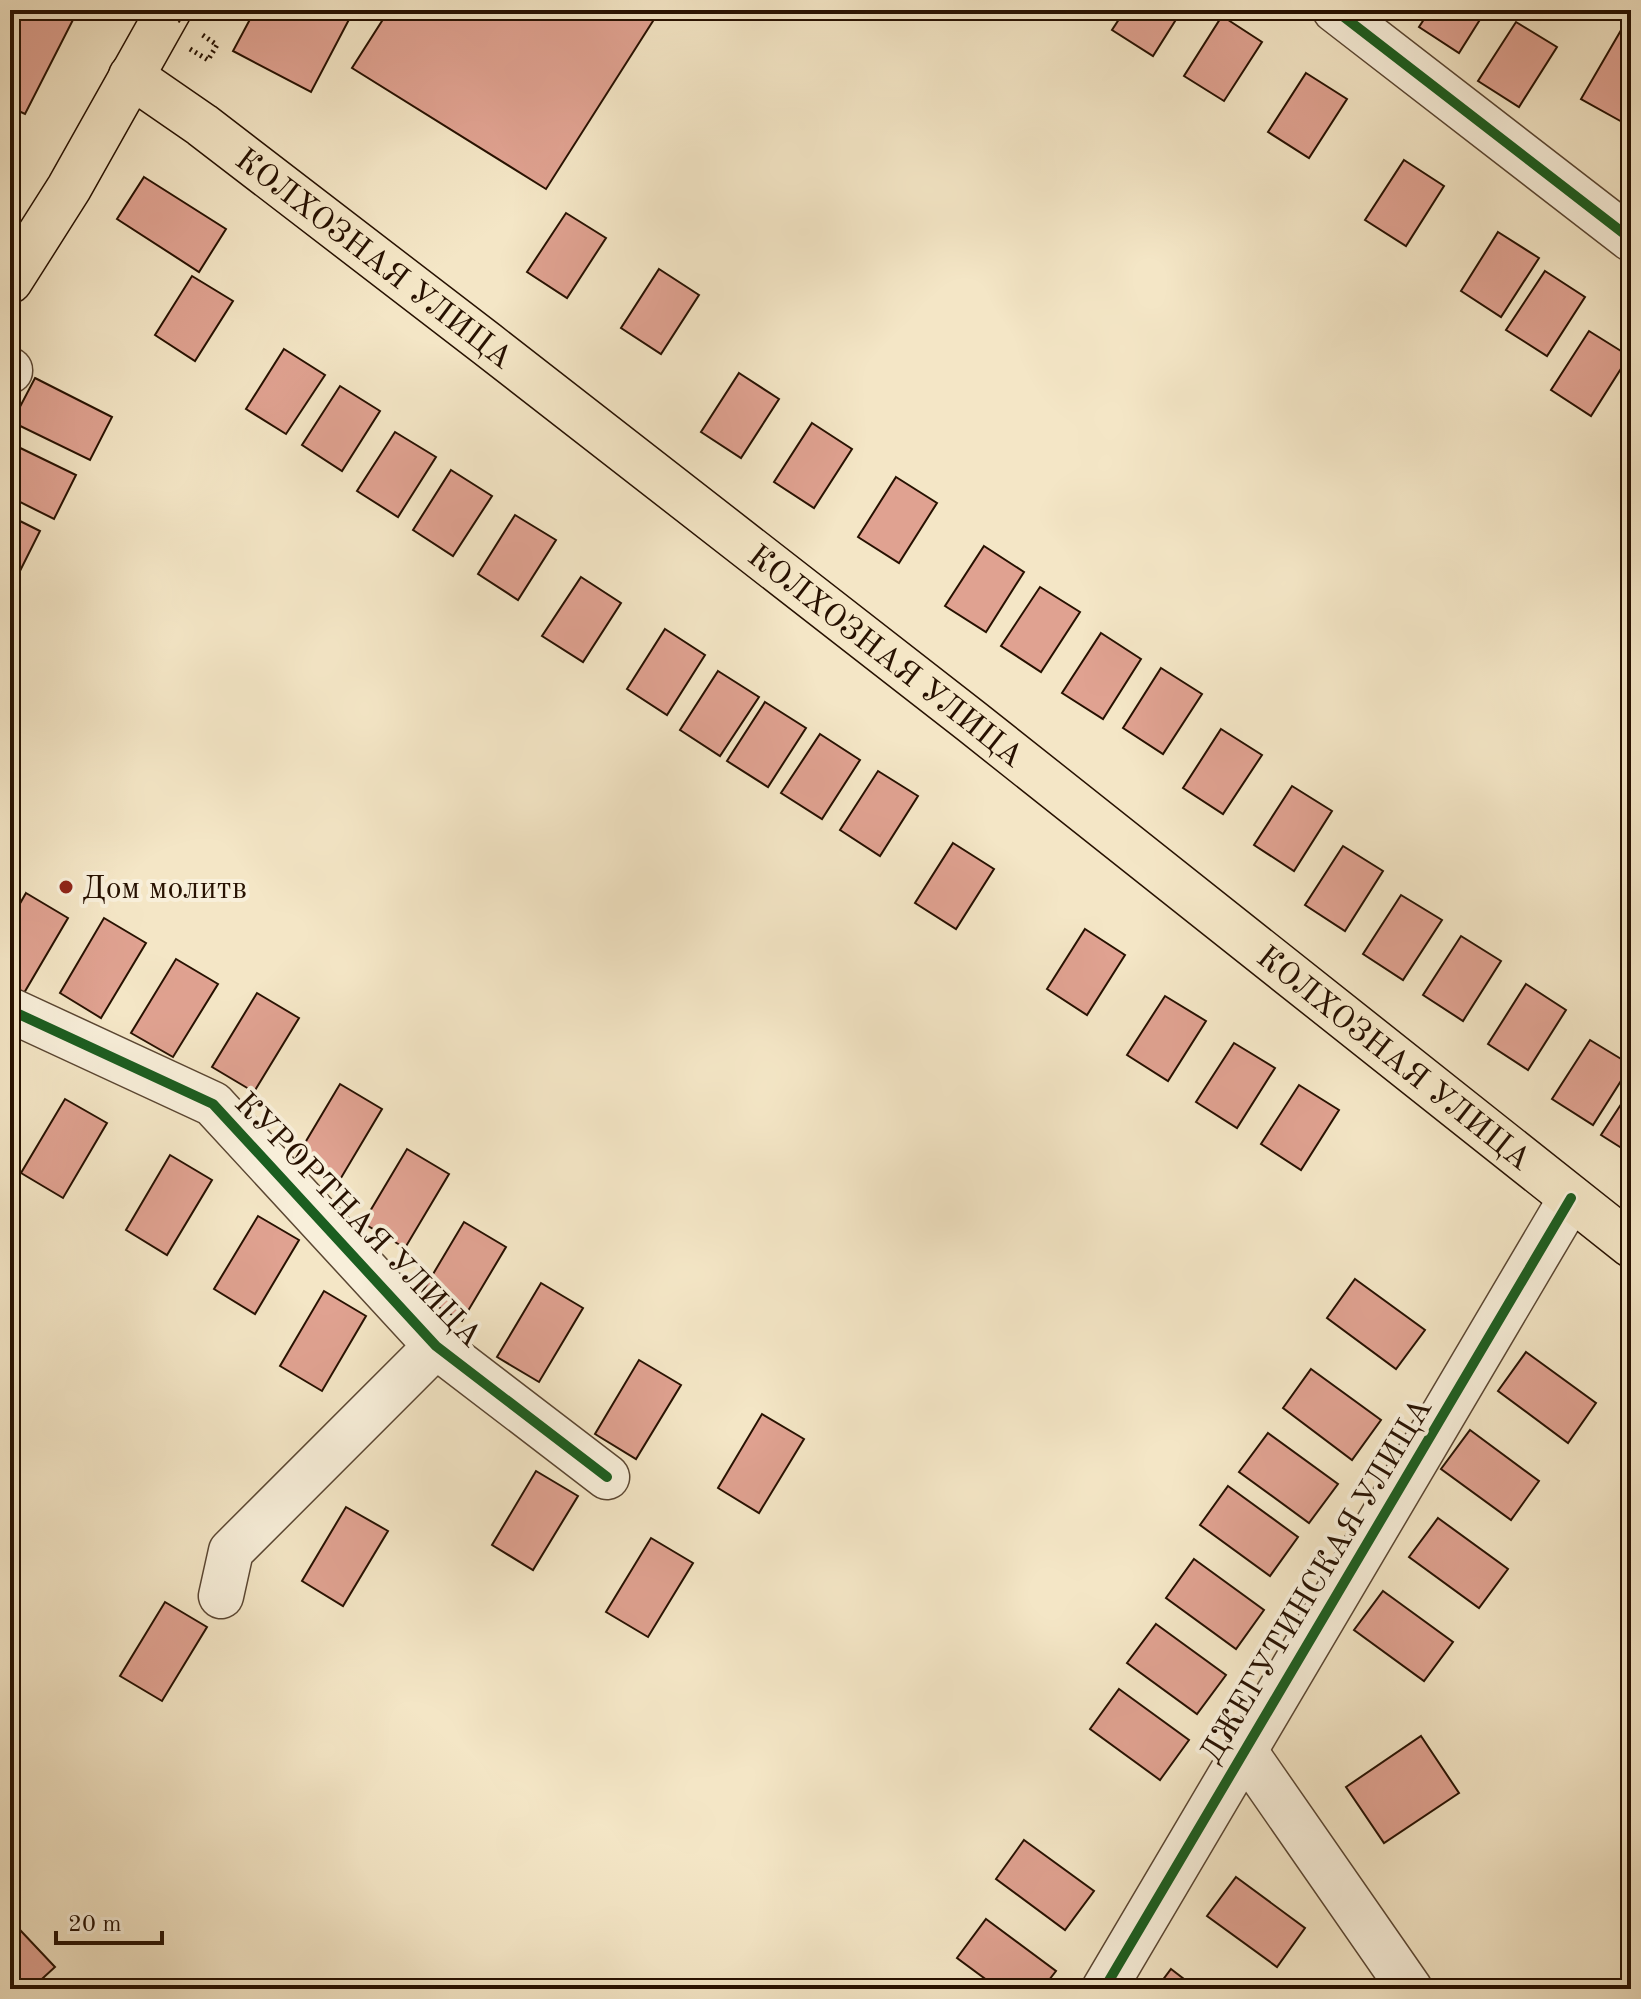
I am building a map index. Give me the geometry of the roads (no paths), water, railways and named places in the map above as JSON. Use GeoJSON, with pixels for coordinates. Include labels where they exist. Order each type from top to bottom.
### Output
{"type":"FeatureCollection","features":[{"type":"Feature","properties":{"kind":"main road"},"geometry":{"type":"LineString","coordinates":[[10,281],[69,188],[131,76],[171,14]]}},
{"type":"Feature","properties":{"kind":"main road","name":"КОЛХОЗНАЯ УЛИЦА"},"geometry":{"type":"LineString","coordinates":[[131,76],[202,125],[971,721],[1631,1245]]}},
{"type":"Feature","properties":{"kind":"street"},"geometry":{"type":"LineString","coordinates":[[1335,10],[1631,239]]}},
{"type":"Feature","properties":{"kind":"street","name":"КУРОРТНАЯ УЛИЦА"},"geometry":{"type":"LineString","coordinates":[[10,1010],[213,1104],[436,1346],[607,1477]]}},
{"type":"Feature","properties":{"kind":"street","name":"ДЖЕГУТИНСКАЯ УЛИЦА"},"geometry":{"type":"LineString","coordinates":[[1104,1989],[1571,1198]]}},
{"type":"Feature","properties":{"kind":"street","name":"КУРОРТНАЯ УЛИЦА"},"geometry":{"type":"LineString","coordinates":[[221,1596],[231,1551],[436,1346]]}},
{"type":"Feature","properties":{"kind":"street"},"geometry":{"type":"LineString","coordinates":[[1244,1750],[1410,1989]]}},
{"type":"Feature","properties":{"kind":"place","name":"Дом молитв"},"geometry":{"type":"Point","coordinates":[66,887]}}]}
